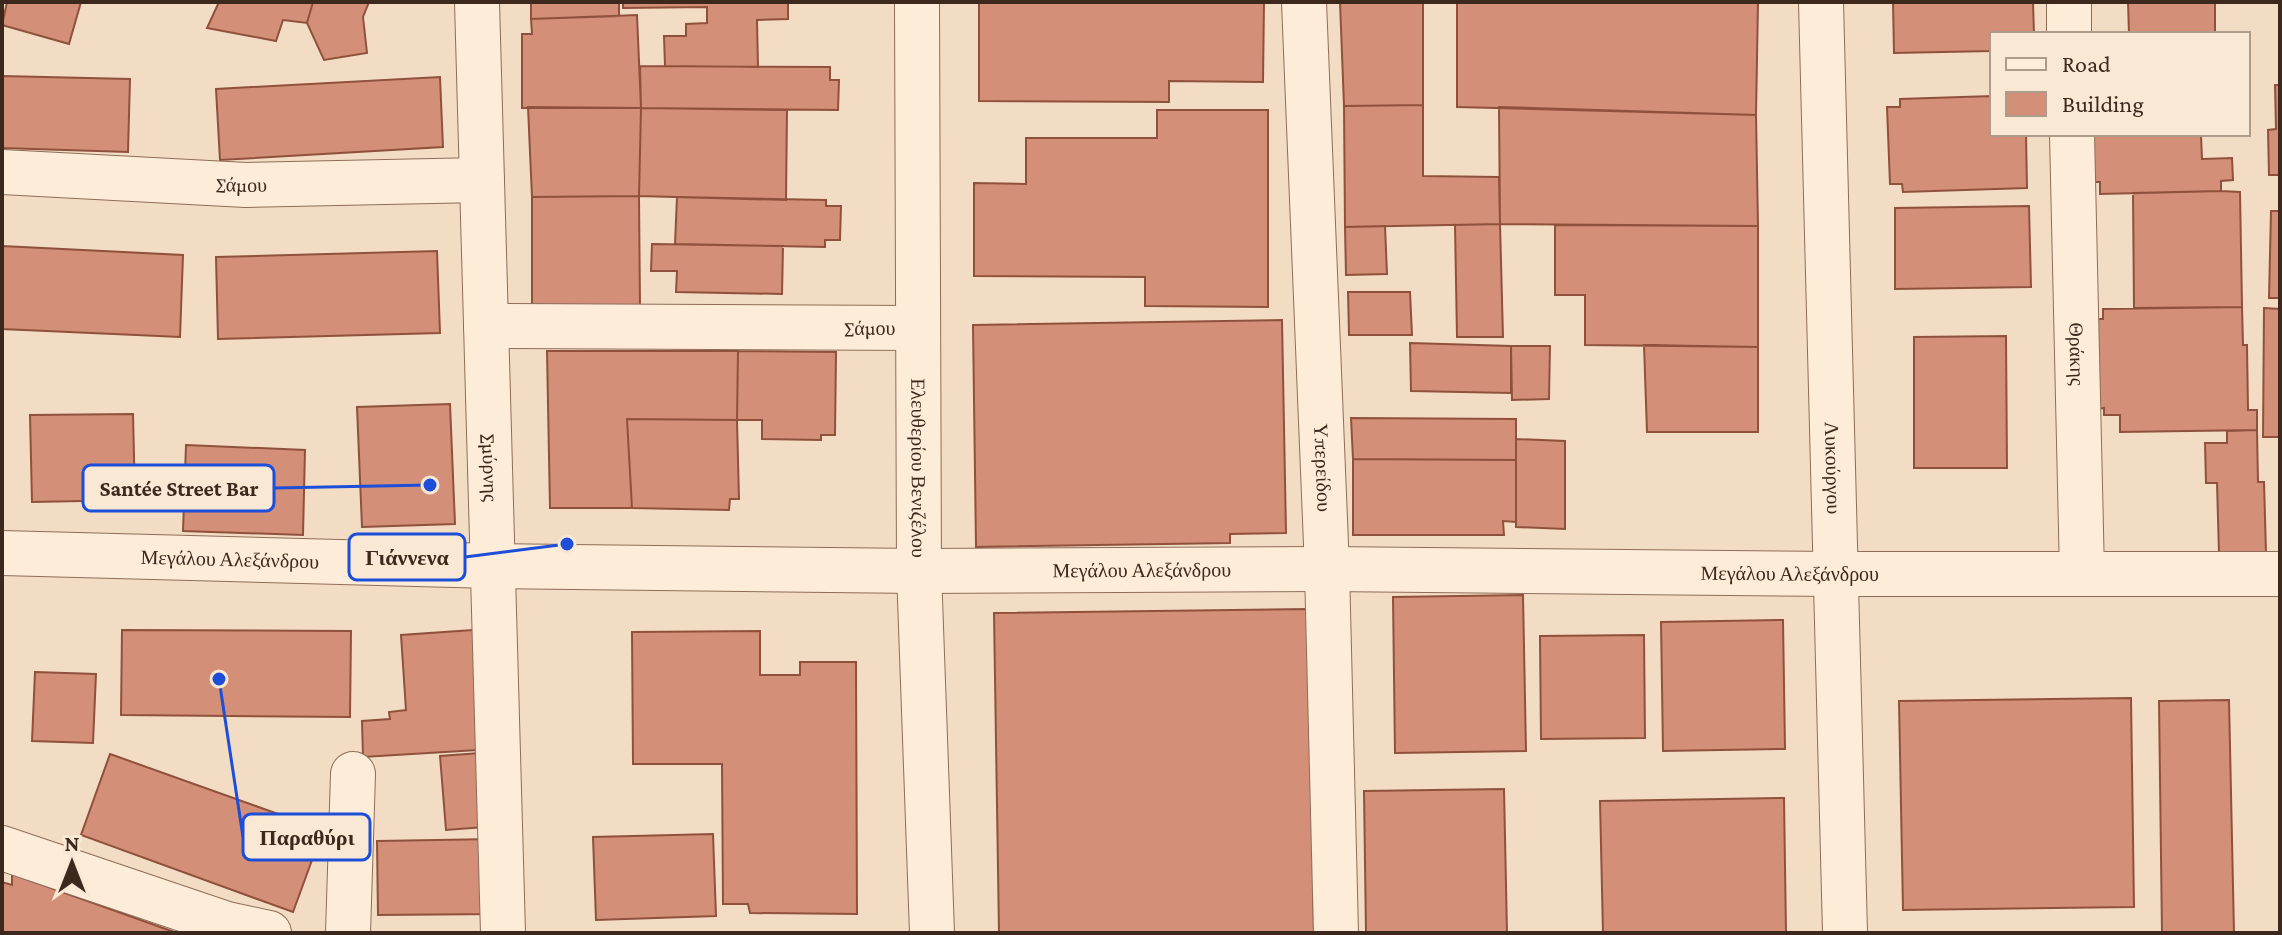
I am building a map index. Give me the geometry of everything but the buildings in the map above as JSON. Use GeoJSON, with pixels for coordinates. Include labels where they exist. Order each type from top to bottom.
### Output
{"type":"FeatureCollection","features":[{"type":"Feature","properties":{"kind":"street","name":"Σμύρνης"},"geometry":{"type":"LineString","coordinates":[[477,2],[503,933]]}},
{"type":"Feature","properties":{"kind":"street","name":"Ελευθερίου Βενιζέλου"},"geometry":{"type":"LineString","coordinates":[[917,2],[919,571],[932,933]]}},
{"type":"Feature","properties":{"kind":"street","name":"Υπερείδου"},"geometry":{"type":"LineString","coordinates":[[1304,2],[1327,569],[1336,933]]}},
{"type":"Feature","properties":{"kind":"street","name":"Λυκούργου"},"geometry":{"type":"LineString","coordinates":[[1821,2],[1845,933]]}},
{"type":"Feature","properties":{"kind":"street"},"geometry":{"type":"LineString","coordinates":[[2069,2],[2069,32]]}},
{"type":"Feature","properties":{"kind":"street","name":"Θράκης"},"geometry":{"type":"LineString","coordinates":[[2072,136],[2082,574]]}},
{"type":"Feature","properties":{"kind":"street","name":"Σάμου"},"geometry":{"type":"LineString","coordinates":[[2,172],[246,185],[482,180]]}},
{"type":"Feature","properties":{"kind":"street","name":"Σάμου"},"geometry":{"type":"LineString","coordinates":[[486,326],[917,328]]}},
{"type":"Feature","properties":{"kind":"street","name":"Μεγάλου Αλεξάνδρου"},"geometry":{"type":"LineString","coordinates":[[2,553],[493,566],[919,571],[1327,569],[2280,574]]}},
{"type":"Feature","properties":{"kind":"street"},"geometry":{"type":"LineString","coordinates":[[348,933],[353,774]]}},
{"type":"Feature","properties":{"kind":"street"},"geometry":{"type":"LineString","coordinates":[[2,848],[227,929],[269,933]]}},
{"type":"Feature","properties":{"kind":"place","name":"Santée Street Bar"},"geometry":{"type":"Point","coordinates":[430,485]}},
{"type":"Feature","properties":{"kind":"place","name":"Γιάννενα"},"geometry":{"type":"Point","coordinates":[567,544]}},
{"type":"Feature","properties":{"kind":"place","name":"Παραθύρι"},"geometry":{"type":"Point","coordinates":[219,679]}}]}
